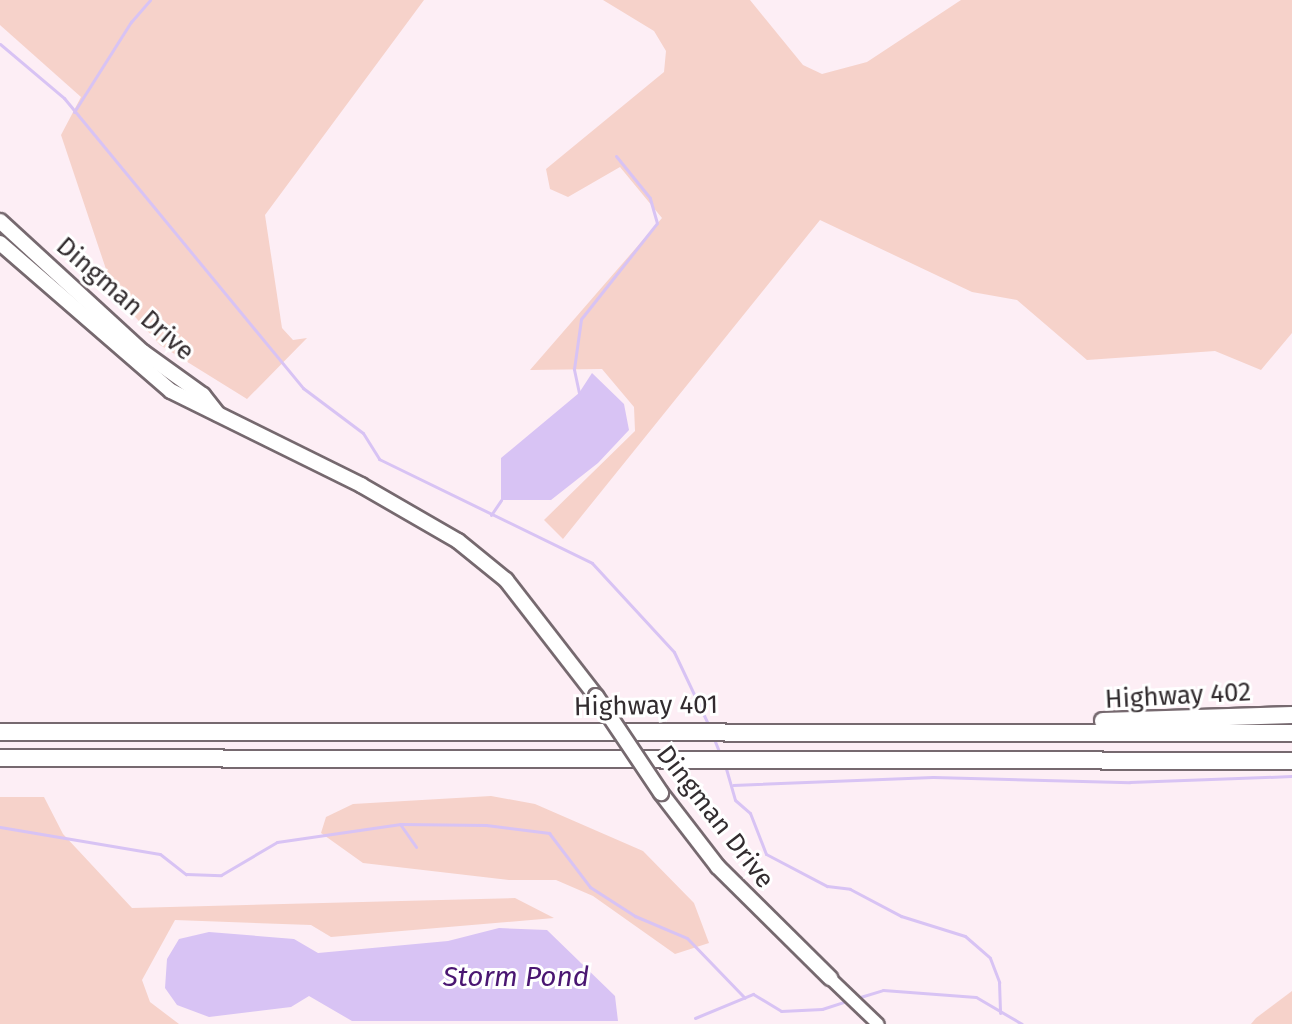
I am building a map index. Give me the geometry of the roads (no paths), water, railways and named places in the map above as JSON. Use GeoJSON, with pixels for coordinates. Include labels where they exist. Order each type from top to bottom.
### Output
{"type":"FeatureCollection","features":[{"type":"Feature","properties":{"kind":"highway","name":"Highway 402"},"geometry":{"type":"LineString","coordinates":[[1067,731],[1104,721],[1292,715]]}},
{"type":"Feature","properties":{"kind":"highway","name":"Highway 401"},"geometry":{"type":"LineString","coordinates":[[0,732],[322,735],[715,729],[1292,733]]}},
{"type":"Feature","properties":{"kind":"highway","name":"Highway 401"},"geometry":{"type":"LineString","coordinates":[[0,758],[1292,761]]}},
{"type":"Feature","properties":{"kind":"main road","name":"Dingman Drive"},"geometry":{"type":"LineString","coordinates":[[0,221],[143,352],[203,395],[218,414]]}},
{"type":"Feature","properties":{"kind":"main road","name":"Dingman Drive"},"geometry":{"type":"LineString","coordinates":[[0,243],[171,391],[458,541],[506,580],[596,696],[661,793],[718,867],[830,978]]}},
{"type":"Feature","properties":{"kind":"street","name":"Dingman Drive"},"geometry":{"type":"LineString","coordinates":[[830,978],[878,1024]]}},
{"type":"Feature","properties":{"kind":"water"},"geometry":{"type":"Polygon","coordinates":[[[592,373],[624,404],[629,430],[598,463],[551,500],[501,500],[501,458],[579,393],[592,373]]]}},
{"type":"Feature","properties":{"kind":"water","name":"Storm Pond"},"geometry":{"type":"Polygon","coordinates":[[[499,928],[547,930],[615,996],[618,1021],[352,1021],[309,996],[291,1007],[209,1017],[177,1005],[165,988],[167,959],[179,939],[209,932],[294,939],[318,953],[448,941],[499,928]]]}},
{"type":"Feature","properties":{"kind":"waterway"},"geometry":{"type":"LineString","coordinates":[[74,112],[131,22],[150,0]]}},
{"type":"Feature","properties":{"kind":"waterway"},"geometry":{"type":"LineString","coordinates":[[0,44],[64,98],[303,388],[363,433],[379,459],[592,563],[674,652],[710,728]]}},
{"type":"Feature","properties":{"kind":"waterway"},"geometry":{"type":"LineString","coordinates":[[579,393],[574,369],[581,319],[657,223],[650,198],[616,156]]}},
{"type":"Feature","properties":{"kind":"waterway"},"geometry":{"type":"LineString","coordinates":[[491,515],[501,500]]}},
{"type":"Feature","properties":{"kind":"waterway"},"geometry":{"type":"LineString","coordinates":[[714,739],[720,754]]}},
{"type":"Feature","properties":{"kind":"waterway"},"geometry":{"type":"LineString","coordinates":[[725,765],[735,800],[750,813],[766,854],[827,886],[850,889],[901,916],[965,936],[990,958],[999,982],[1000,1013]]}},
{"type":"Feature","properties":{"kind":"waterway"},"geometry":{"type":"LineString","coordinates":[[733,785],[933,777],[1130,782],[1292,776]]}},
{"type":"Feature","properties":{"kind":"waterway"},"geometry":{"type":"LineString","coordinates":[[400,824],[416,847]]}},
{"type":"Feature","properties":{"kind":"waterway"},"geometry":{"type":"LineString","coordinates":[[0,827],[160,854],[186,874],[221,875],[277,842],[401,824],[486,825],[549,833],[590,887],[635,916],[687,938],[745,998]]}},
{"type":"Feature","properties":{"kind":"waterway"},"geometry":{"type":"LineString","coordinates":[[857,998],[883,990],[976,997],[1022,1024]]}},
{"type":"Feature","properties":{"kind":"waterway"},"geometry":{"type":"LineString","coordinates":[[695,1018],[753,994],[781,1011],[822,1009],[849,1000]]}}]}
